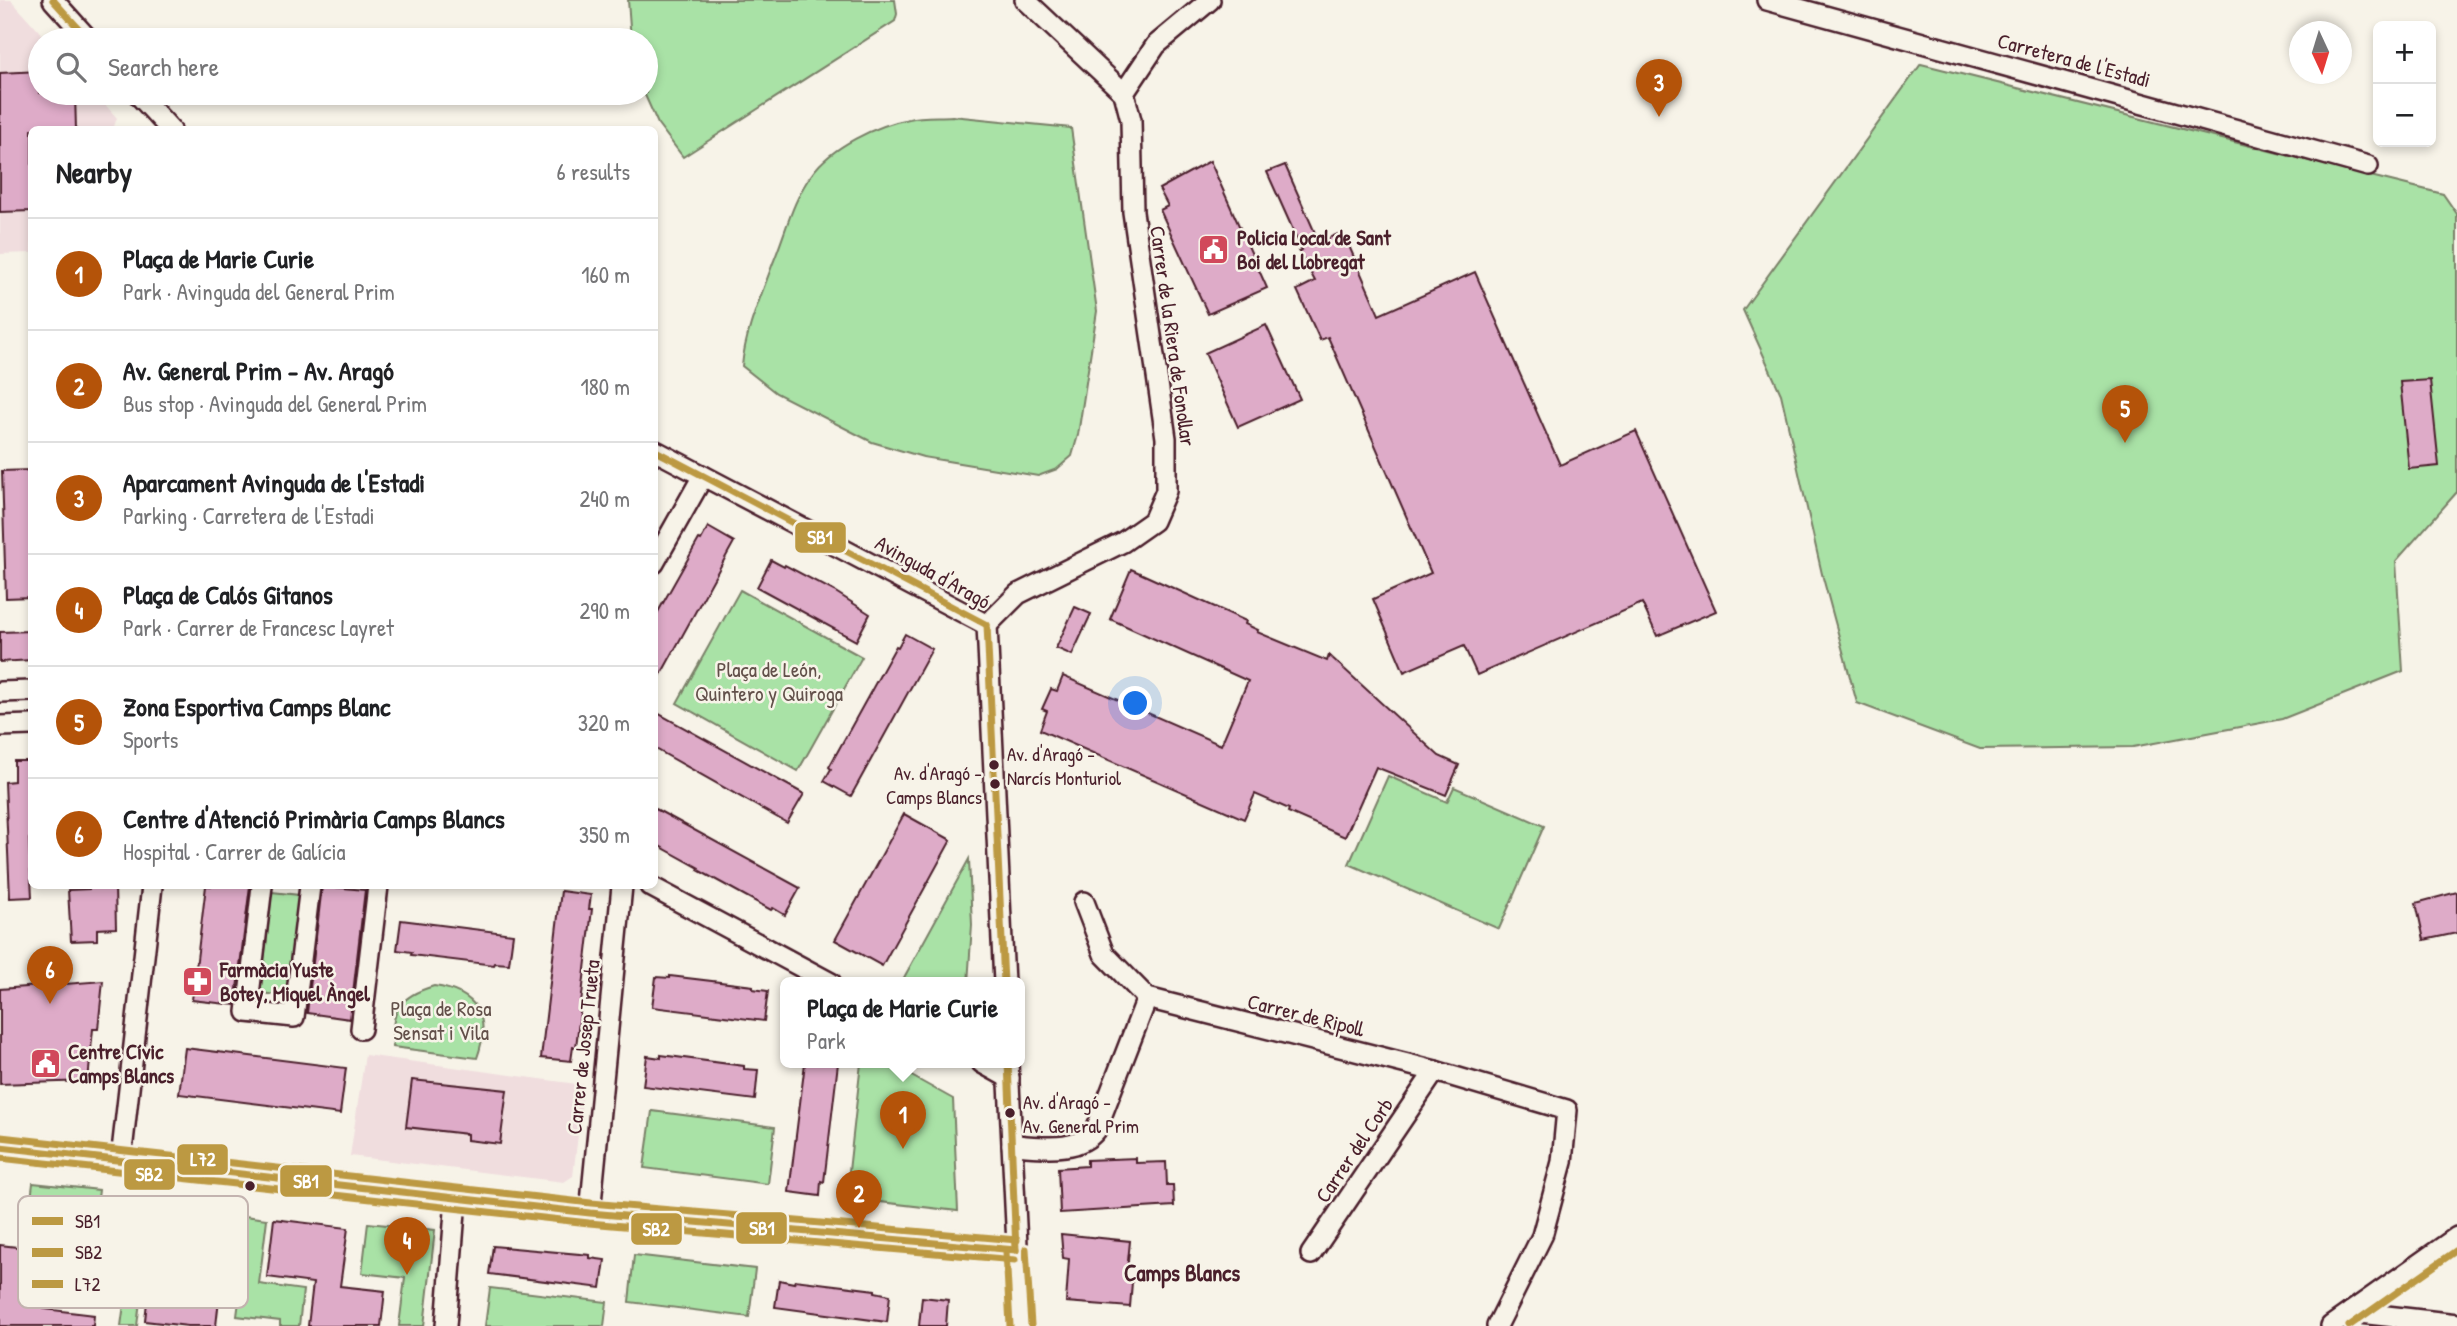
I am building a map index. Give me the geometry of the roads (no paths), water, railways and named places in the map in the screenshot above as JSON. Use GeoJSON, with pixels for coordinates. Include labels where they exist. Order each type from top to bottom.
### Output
{"type":"FeatureCollection","features":[{"type":"Feature","properties":{"kind":"street"},"geometry":{"type":"LineString","coordinates":[[52,0],[78,28]]}},
{"type":"Feature","properties":{"kind":"street"},"geometry":{"type":"LineString","coordinates":[[1025,0],[1124,93],[1156,44],[1210,0]]}},
{"type":"Feature","properties":{"kind":"street","name":"Carretera de l'Estadi"},"geometry":{"type":"LineString","coordinates":[[1767,0],[2368,166]]}},
{"type":"Feature","properties":{"kind":"street","name":"Carrer de la Riera de Fonollar"},"geometry":{"type":"LineString","coordinates":[[987,625],[1018,594],[1123,542],[1153,521],[1166,491],[1166,438],[1133,212],[1131,120],[1124,93]]}},
{"type":"Feature","properties":{"kind":"street"},"geometry":{"type":"LineString","coordinates":[[148,105],[167,126]]}},
{"type":"Feature","properties":{"kind":"street","name":"Avinguda d'Aragó"},"geometry":{"type":"LineString","coordinates":[[658,452],[987,625],[1004,977]]}},
{"type":"Feature","properties":{"kind":"street"},"geometry":{"type":"LineString","coordinates":[[658,556],[702,476]]}},
{"type":"Feature","properties":{"kind":"street"},"geometry":{"type":"LineString","coordinates":[[0,692],[28,691]]}},
{"type":"Feature","properties":{"kind":"street"},"geometry":{"type":"LineString","coordinates":[[0,726],[28,725]]}},
{"type":"Feature","properties":{"kind":"street"},"geometry":{"type":"LineString","coordinates":[[121,1160],[152,889]]}},
{"type":"Feature","properties":{"kind":"street"},"geometry":{"type":"LineString","coordinates":[[262,889],[247,1012],[294,1017],[310,889]]}},
{"type":"Feature","properties":{"kind":"street"},"geometry":{"type":"LineString","coordinates":[[361,1029],[378,889]]}},
{"type":"Feature","properties":{"kind":"street","name":"Carrer de Josep Trueta"},"geometry":{"type":"LineString","coordinates":[[590,1213],[622,889]]}},
{"type":"Feature","properties":{"kind":"street"},"geometry":{"type":"LineString","coordinates":[[656,889],[820,977]]}},
{"type":"Feature","properties":{"kind":"street"},"geometry":{"type":"LineString","coordinates":[[1012,1145],[1079,1144],[1091,1136],[1147,998],[1104,954],[1084,902]]}},
{"type":"Feature","properties":{"kind":"street","name":"Carrer de Ripoll"},"geometry":{"type":"LineString","coordinates":[[1147,998],[1435,1071],[1567,1110],[1562,1162],[1542,1236],[1497,1326]]}},
{"type":"Feature","properties":{"kind":"street"},"geometry":{"type":"LineString","coordinates":[[1009,1071],[1021,1326]]}},
{"type":"Feature","properties":{"kind":"street","name":"Carrer del Corb"},"geometry":{"type":"LineString","coordinates":[[1311,1254],[1435,1071]]}},
{"type":"Feature","properties":{"kind":"street"},"geometry":{"type":"LineString","coordinates":[[0,1147],[590,1213],[1016,1250]]}},
{"type":"Feature","properties":{"kind":"street"},"geometry":{"type":"LineString","coordinates":[[446,1326],[456,1199]]}},
{"type":"Feature","properties":{"kind":"street"},"geometry":{"type":"LineString","coordinates":[[2331,1326],[2457,1237]]}},
{"type":"Feature","properties":{"kind":"street"},"geometry":{"type":"LineString","coordinates":[[2351,1312],[2457,1324]]}},
{"type":"Feature","properties":{"kind":"place","name":"Aparcament Avinguda de l'Estadi"},"geometry":{"type":"Point","coordinates":[1659,117]}},
{"type":"Feature","properties":{"kind":"place","name":"Policia Local de Sant Boi del Llobregat"},"geometry":{"type":"Point","coordinates":[1214,249]}},
{"type":"Feature","properties":{"kind":"place","name":"Zona Esportiva Camps Blanc"},"geometry":{"type":"Point","coordinates":[2125,443]}},
{"type":"Feature","properties":{"kind":"place","name":"Av. d'Aragó - Narcís Monturiol"},"geometry":{"type":"Point","coordinates":[994,765]}},
{"type":"Feature","properties":{"kind":"place","name":"Av. d'Aragó - Camps Blancs"},"geometry":{"type":"Point","coordinates":[995,784]}},
{"type":"Feature","properties":{"kind":"place","name":"Farmàcia Yuste Botey, Miquel Àngel"},"geometry":{"type":"Point","coordinates":[197,981]}},
{"type":"Feature","properties":{"kind":"place","name":"Centre d'Atenció Primària Camps Blancs"},"geometry":{"type":"Point","coordinates":[50,1004]}},
{"type":"Feature","properties":{"kind":"place","name":"Centre Cívic Camps Blancs"},"geometry":{"type":"Point","coordinates":[45,1063]}},
{"type":"Feature","properties":{"kind":"place","name":"Av. d'Aragó - Av. General Prim"},"geometry":{"type":"Point","coordinates":[1010,1113]}},
{"type":"Feature","properties":{"kind":"place","name":"Plaça de Marie Curie"},"geometry":{"type":"Point","coordinates":[903,1149]}},
{"type":"Feature","properties":{"kind":"place","name":"Av. General Prim - Av. Aragó"},"geometry":{"type":"Point","coordinates":[859,1228]}},
{"type":"Feature","properties":{"kind":"place","name":"Plaça de Calós Gitanos"},"geometry":{"type":"Point","coordinates":[407,1275]}},
{"type":"Feature","properties":{"kind":"district","name":"Camps Blancs"},"geometry":{"type":"Point","coordinates":[1182,1272]}},
{"type":"Feature","properties":{"kind":"park label","name":"Plaça de León, Quintero y Quiroga"},"geometry":{"type":"Point","coordinates":[769,681]}},
{"type":"Feature","properties":{"kind":"park label","name":"Plaça de Rosa Sensat i Vila"},"geometry":{"type":"Point","coordinates":[441,1020]}}]}
